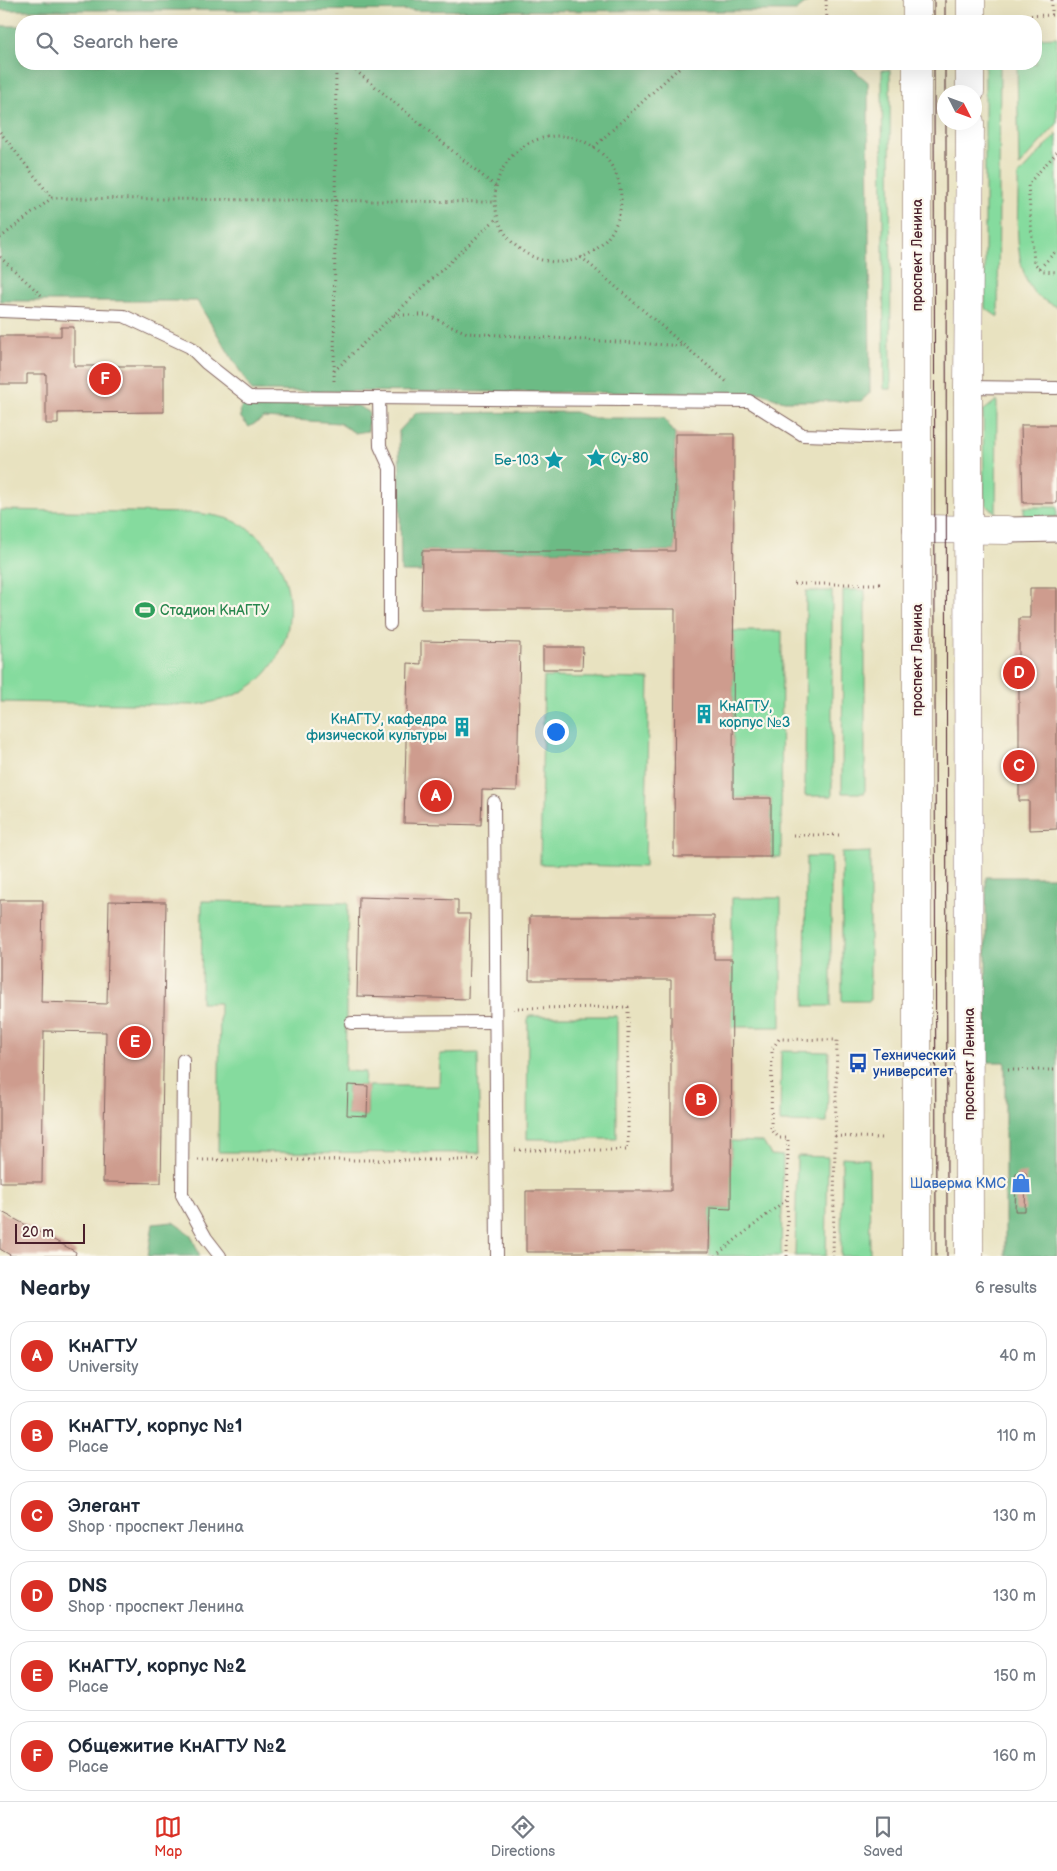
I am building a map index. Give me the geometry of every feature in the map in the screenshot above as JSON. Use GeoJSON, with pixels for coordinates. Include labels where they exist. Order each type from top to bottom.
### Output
{"type":"FeatureCollection","features":[{"type":"Feature","properties":{"kind":"main road"},"geometry":{"type":"LineString","coordinates":[[917,0],[917,15]]}},
{"type":"Feature","properties":{"kind":"main road"},"geometry":{"type":"LineString","coordinates":[[971,0],[971,15]]}},
{"type":"Feature","properties":{"kind":"main road","name":"проспект Ленина"},"geometry":{"type":"LineString","coordinates":[[917,70],[917,1256]]}},
{"type":"Feature","properties":{"kind":"main road"},"geometry":{"type":"LineString","coordinates":[[970,70],[970,85]]}},
{"type":"Feature","properties":{"kind":"main road","name":"проспект Ленина"},"geometry":{"type":"LineString","coordinates":[[969,1256],[970,530],[968,387],[970,130]]}},
{"type":"Feature","properties":{"kind":"main road"},"geometry":{"type":"LineString","coordinates":[[917,529],[1007,530]]}},
{"type":"Feature","properties":{"kind":"street"},"geometry":{"type":"LineString","coordinates":[[1007,530],[1057,530]]}},
{"type":"Feature","properties":{"kind":"lane"},"geometry":{"type":"LineString","coordinates":[[0,311],[124,316],[190,347],[206,363],[249,397],[749,401],[803,435],[917,436]]}},
{"type":"Feature","properties":{"kind":"lane"},"geometry":{"type":"LineString","coordinates":[[968,387],[1057,388]]}},
{"type":"Feature","properties":{"kind":"lane"},"geometry":{"type":"LineString","coordinates":[[379,398],[380,446],[390,468],[390,624]]}},
{"type":"Feature","properties":{"kind":"lane"},"geometry":{"type":"LineString","coordinates":[[494,802],[497,1256]]}},
{"type":"Feature","properties":{"kind":"lane"},"geometry":{"type":"LineString","coordinates":[[351,1022],[495,1022]]}},
{"type":"Feature","properties":{"kind":"lane"},"geometry":{"type":"LineString","coordinates":[[183,1060],[182,1196],[206,1238],[220,1256]]}},
{"type":"Feature","properties":{"kind":"path"},"geometry":{"type":"LineString","coordinates":[[826,0],[827,15]]}},
{"type":"Feature","properties":{"kind":"path"},"geometry":{"type":"LineString","coordinates":[[1052,0],[1052,15]]}},
{"type":"Feature","properties":{"kind":"path"},"geometry":{"type":"LineString","coordinates":[[1042,15],[1057,15]]}},
{"type":"Feature","properties":{"kind":"path"},"geometry":{"type":"LineString","coordinates":[[336,70],[334,372],[498,218]]}},
{"type":"Feature","properties":{"kind":"path"},"geometry":{"type":"LineString","coordinates":[[355,70],[496,187]]}},
{"type":"Feature","properties":{"kind":"path"},"geometry":{"type":"LineString","coordinates":[[594,147],[677,70]]}},
{"type":"Feature","properties":{"kind":"path"},"geometry":{"type":"LineString","coordinates":[[0,132],[52,198]]}},
{"type":"Feature","properties":{"kind":"path"},"geometry":{"type":"LineString","coordinates":[[568,137],[594,147],[607,160],[613,169],[620,190],[619,213],[614,227],[598,247],[581,257],[565,262],[552,262],[527,254],[507,237],[498,218],[494,202],[496,187],[499,176],[508,161],[521,148],[543,138],[568,137]]}},
{"type":"Feature","properties":{"kind":"path"},"geometry":{"type":"LineString","coordinates":[[1057,152],[1028,184],[1034,263],[1043,271],[1057,272]]}},
{"type":"Feature","properties":{"kind":"path"},"geometry":{"type":"LineString","coordinates":[[0,238],[52,198],[494,202]]}},
{"type":"Feature","properties":{"kind":"path"},"geometry":{"type":"LineString","coordinates":[[1040,268],[1057,250]]}},
{"type":"Feature","properties":{"kind":"path"},"geometry":{"type":"LineString","coordinates":[[0,256],[59,312]]}},
{"type":"Feature","properties":{"kind":"path"},"geometry":{"type":"LineString","coordinates":[[581,257],[749,401]]}},
{"type":"Feature","properties":{"kind":"path"},"geometry":{"type":"LineString","coordinates":[[394,315],[427,315],[467,333],[684,346]]}},
{"type":"Feature","properties":{"kind":"path"},"geometry":{"type":"LineString","coordinates":[[794,584],[880,584]]}},
{"type":"Feature","properties":{"kind":"path"},"geometry":{"type":"LineString","coordinates":[[793,835],[840,835]]}},
{"type":"Feature","properties":{"kind":"path"},"geometry":{"type":"LineString","coordinates":[[183,1160],[496,1155],[628,1150],[628,1008],[495,1008]]}},
{"type":"Feature","properties":{"kind":"path"},"geometry":{"type":"LineString","coordinates":[[787,1256],[788,1138],[779,1138],[771,1129],[772,1049],[779,1039],[837,1040],[833,1256]]}},
{"type":"Feature","properties":{"kind":"path"},"geometry":{"type":"LineString","coordinates":[[1008,1070],[1057,1070]]}},
{"type":"Feature","properties":{"kind":"path"},"geometry":{"type":"LineString","coordinates":[[835,1136],[881,1138]]}},
{"type":"Feature","properties":{"kind":"path"},"geometry":{"type":"LineString","coordinates":[[715,1256],[788,1198]]}},
{"type":"Feature","properties":{"kind":"green space"},"geometry":{"type":"Polygon","coordinates":[[[0,0],[810,0],[796,11],[0,10],[0,0]]]}},
{"type":"Feature","properties":{"kind":"green space"},"geometry":{"type":"Polygon","coordinates":[[[0,26],[15,26],[15,70],[854,70],[868,82],[870,393],[861,401],[784,401],[761,393],[252,391],[197,301],[0,301],[0,26]]]}},
{"type":"Feature","properties":{"kind":"green space"},"geometry":{"type":"Polygon","coordinates":[[[1057,37],[1057,124],[1019,166],[1017,70],[1042,70],[1042,38],[1057,37]]]}},
{"type":"Feature","properties":{"kind":"green space"},"geometry":{"type":"Polygon","coordinates":[[[882,70],[890,70],[891,389],[884,389],[882,70]]]}},
{"type":"Feature","properties":{"kind":"green space"},"geometry":{"type":"Polygon","coordinates":[[[985,70],[1000,70],[998,317],[985,308],[985,70]]]}},
{"type":"Feature","properties":{"kind":"green space"},"geometry":{"type":"Polygon","coordinates":[[[1057,134],[1057,307],[1036,295],[1027,280],[1019,252],[1017,221],[1018,176],[1057,134]]]}},
{"type":"Feature","properties":{"kind":"green space"},"geometry":{"type":"Polygon","coordinates":[[[997,400],[996,513],[986,505],[984,494],[983,411],[997,400]]]}},
{"type":"Feature","properties":{"kind":"green space"},"geometry":{"type":"Polygon","coordinates":[[[246,402],[358,406],[369,412],[368,431],[355,433],[339,423],[264,418],[249,427],[241,418],[240,409],[246,402]]]}},
{"type":"Feature","properties":{"kind":"green space"},"geometry":{"type":"Polygon","coordinates":[[[575,412],[593,418],[664,418],[675,434],[675,551],[422,551],[422,572],[401,572],[399,431],[416,413],[575,412]]]}},
{"type":"Feature","properties":{"kind":"green space"},"geometry":{"type":"Polygon","coordinates":[[[1024,507],[1057,507],[1057,517],[1024,517],[1024,507]]]}},
{"type":"Feature","properties":{"kind":"green space","name":"Стадион КнАГТУ"},"geometry":{"type":"Polygon","coordinates":[[[0,510],[197,513],[234,521],[254,533],[270,549],[281,568],[288,589],[289,611],[287,633],[279,654],[266,673],[242,692],[204,704],[0,702],[0,510]]]}},
{"type":"Feature","properties":{"kind":"green space"},"geometry":{"type":"Polygon","coordinates":[[[843,590],[865,590],[865,793],[842,793],[843,590]]]}},
{"type":"Feature","properties":{"kind":"green space"},"geometry":{"type":"Polygon","coordinates":[[[806,591],[832,591],[832,796],[805,796],[806,591]]]}},
{"type":"Feature","properties":{"kind":"green space"},"geometry":{"type":"Polygon","coordinates":[[[733,631],[782,631],[781,857],[771,857],[771,798],[733,798],[733,631]]]}},
{"type":"Feature","properties":{"kind":"green space"},"geometry":{"type":"Polygon","coordinates":[[[544,677],[649,679],[645,867],[540,864],[544,677]]]}},
{"type":"Feature","properties":{"kind":"green space"},"geometry":{"type":"Polygon","coordinates":[[[870,852],[870,1001],[842,1001],[842,853],[870,852]]]}},
{"type":"Feature","properties":{"kind":"green space"},"geometry":{"type":"Polygon","coordinates":[[[806,857],[831,857],[831,1006],[805,1006],[806,857]]]}},
{"type":"Feature","properties":{"kind":"green space"},"geometry":{"type":"Polygon","coordinates":[[[986,877],[1057,877],[1057,1256],[1005,1256],[1005,1062],[986,1062],[986,877]]]}},
{"type":"Feature","properties":{"kind":"green space"},"geometry":{"type":"Polygon","coordinates":[[[732,898],[781,898],[781,1027],[731,1027],[732,898]]]}},
{"type":"Feature","properties":{"kind":"green space"},"geometry":{"type":"Polygon","coordinates":[[[202,901],[348,903],[345,1071],[365,1072],[364,1086],[348,1085],[347,1115],[367,1116],[368,1086],[439,1086],[440,1054],[478,1053],[480,1153],[218,1152],[220,1003],[201,1003],[202,901]]]}},
{"type":"Feature","properties":{"kind":"green space"},"geometry":{"type":"Polygon","coordinates":[[[528,1016],[617,1016],[617,1139],[527,1139],[528,1016]]]}},
{"type":"Feature","properties":{"kind":"green space"},"geometry":{"type":"Polygon","coordinates":[[[781,1051],[829,1052],[827,1123],[780,1122],[781,1051]]]}},
{"type":"Feature","properties":{"kind":"green space"},"geometry":{"type":"Polygon","coordinates":[[[731,1141],[763,1142],[771,1155],[783,1156],[781,1256],[709,1256],[710,1208],[730,1209],[731,1141]]]}},
{"type":"Feature","properties":{"kind":"green space"},"geometry":{"type":"Polygon","coordinates":[[[797,1156],[828,1157],[826,1256],[795,1256],[797,1156]]]}},
{"type":"Feature","properties":{"kind":"green space"},"geometry":{"type":"Polygon","coordinates":[[[842,1157],[869,1159],[870,1256],[841,1256],[842,1157]]]}},
{"type":"Feature","properties":{"kind":"green space"},"geometry":{"type":"Polygon","coordinates":[[[173,1222],[191,1235],[200,1256],[148,1256],[153,1224],[173,1222]]]}},
{"type":"Feature","properties":{"kind":"building"},"geometry":{"type":"Polygon","coordinates":[[[61,327],[74,327],[74,366],[164,366],[164,412],[58,413],[58,424],[46,424],[46,374],[27,374],[27,384],[0,384],[0,336],[61,336],[61,327]]]}},
{"type":"Feature","properties":{"kind":"building"},"geometry":{"type":"Polygon","coordinates":[[[1021,425],[1057,425],[1057,503],[1023,503],[1021,425]]]}},
{"type":"Feature","properties":{"kind":"building","name":"КнАГТУ, корпус №3"},"geometry":{"type":"Polygon","coordinates":[[[675,434],[734,434],[733,798],[771,798],[771,857],[674,857],[675,609],[421,609],[422,551],[675,551],[675,434]]]}},
{"type":"Feature","properties":{"kind":"building"},"geometry":{"type":"Polygon","coordinates":[[[1030,588],[1057,588],[1057,829],[1029,830],[1029,801],[1019,801],[1019,618],[1030,618],[1030,588]]]}},
{"type":"Feature","properties":{"kind":"building","name":"КнАГТУ, кафедра физической культуры"},"geometry":{"type":"Polygon","coordinates":[[[421,641],[520,643],[517,791],[482,790],[481,825],[404,823],[408,663],[421,664],[421,641]]]}},
{"type":"Feature","properties":{"kind":"building"},"geometry":{"type":"Polygon","coordinates":[[[543,647],[583,647],[582,669],[543,669],[543,647]]]}},
{"type":"Feature","properties":{"kind":"building"},"geometry":{"type":"Polygon","coordinates":[[[359,897],[458,900],[458,914],[470,914],[468,999],[357,996],[359,897]]]}},
{"type":"Feature","properties":{"kind":"building"},"geometry":{"type":"Polygon","coordinates":[[[0,900],[43,900],[41,1002],[107,1004],[109,901],[166,902],[161,1183],[103,1182],[106,1032],[44,1031],[42,1182],[0,1182],[0,900]]]}},
{"type":"Feature","properties":{"kind":"building"},"geometry":{"type":"Polygon","coordinates":[[[530,916],[714,916],[714,959],[732,959],[731,1209],[710,1208],[709,1252],[526,1252],[526,1191],[671,1191],[671,980],[529,980],[530,916]]]}},
{"type":"Feature","properties":{"kind":"building"},"geometry":{"type":"Polygon","coordinates":[[[348,1085],[368,1086],[367,1116],[347,1115],[348,1085]]]}},
{"type":"Feature","properties":{"kind":"building"},"geometry":{"type":"Polygon","coordinates":[[[1026,1173],[1025,1211],[1015,1211],[1016,1174],[1026,1173]]]}},
{"type":"Feature","properties":{"kind":"building"},"geometry":{"type":"Polygon","coordinates":[[[0,1211],[76,1252],[75,1256],[12,1256],[0,1249],[0,1211]]]}},
{"type":"Feature","properties":{"kind":"tram line"},"geometry":{"type":"LineString","coordinates":[[934,0],[934,15]]}},
{"type":"Feature","properties":{"kind":"tram line"},"geometry":{"type":"LineString","coordinates":[[945,0],[945,15]]}},
{"type":"Feature","properties":{"kind":"tram line"},"geometry":{"type":"LineString","coordinates":[[934,70],[936,1256]]}},
{"type":"Feature","properties":{"kind":"tram line"},"geometry":{"type":"LineString","coordinates":[[945,70],[945,85]]}},
{"type":"Feature","properties":{"kind":"tram line"},"geometry":{"type":"LineString","coordinates":[[946,130],[947,1256]]}},
{"type":"Feature","properties":{"kind":"place","name":"Общежитие КнАГТУ №2"},"geometry":{"type":"Point","coordinates":[105,379]}},
{"type":"Feature","properties":{"kind":"place","name":"Су-80"},"geometry":{"type":"Point","coordinates":[596,458]}},
{"type":"Feature","properties":{"kind":"place","name":"Бе-103"},"geometry":{"type":"Point","coordinates":[554,460]}},
{"type":"Feature","properties":{"kind":"place","name":"Стадион КнАГТУ"},"geometry":{"type":"Point","coordinates":[145,610]}},
{"type":"Feature","properties":{"kind":"place","name":"DNS"},"geometry":{"type":"Point","coordinates":[1019,673]}},
{"type":"Feature","properties":{"kind":"place","name":"КнАГТУ, корпус №3"},"geometry":{"type":"Point","coordinates":[704,714]}},
{"type":"Feature","properties":{"kind":"place","name":"КнАГТУ, кафедра физической культуры"},"geometry":{"type":"Point","coordinates":[462,727]}},
{"type":"Feature","properties":{"kind":"place","name":"Элегант"},"geometry":{"type":"Point","coordinates":[1019,766]}},
{"type":"Feature","properties":{"kind":"place","name":"КнАГТУ"},"geometry":{"type":"Point","coordinates":[436,796]}},
{"type":"Feature","properties":{"kind":"place","name":"КнАГТУ, корпус №2"},"geometry":{"type":"Point","coordinates":[135,1042]}},
{"type":"Feature","properties":{"kind":"place","name":"Технический университет"},"geometry":{"type":"Point","coordinates":[858,1063]}},
{"type":"Feature","properties":{"kind":"place","name":"КнАГТУ, корпус №1"},"geometry":{"type":"Point","coordinates":[701,1100]}},
{"type":"Feature","properties":{"kind":"place","name":"Шаверма КМС"},"geometry":{"type":"Point","coordinates":[1021,1183]}}]}
